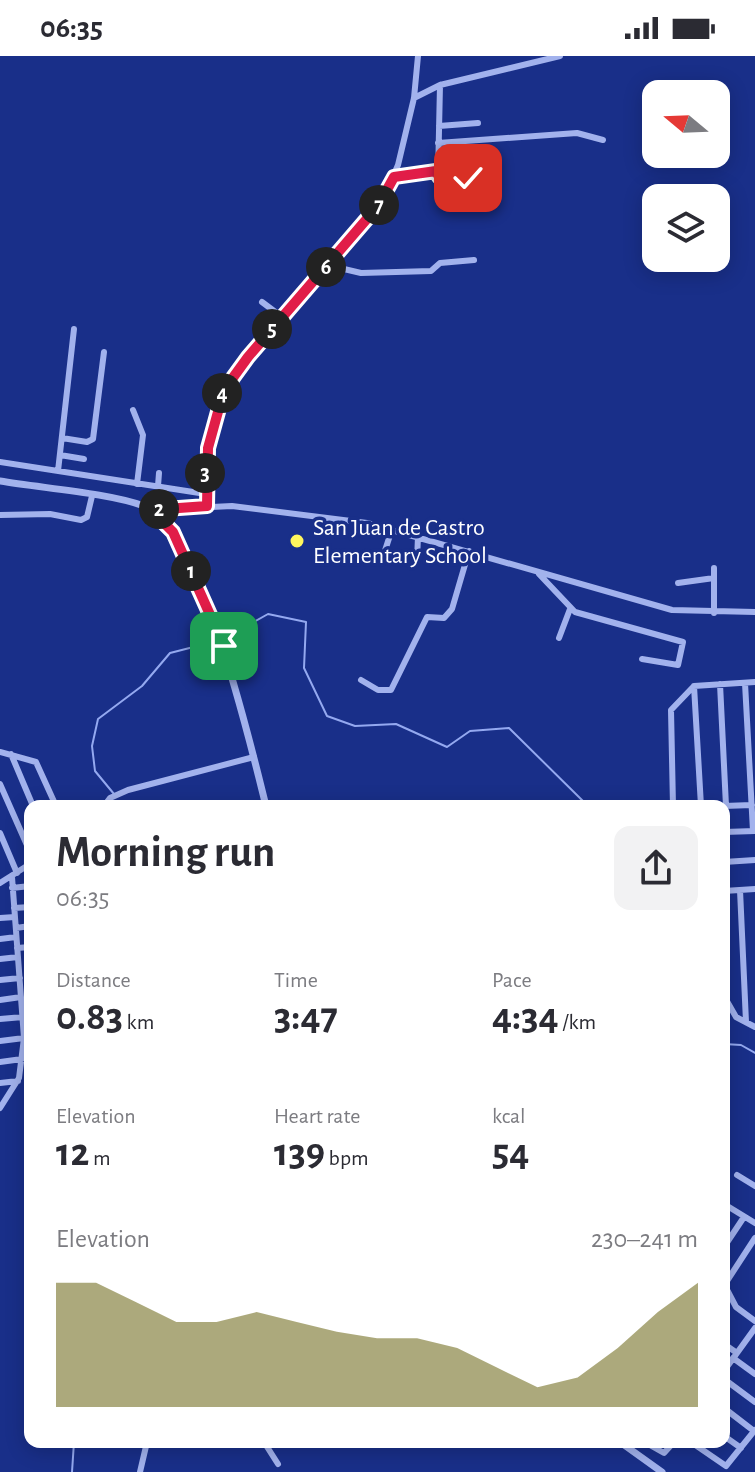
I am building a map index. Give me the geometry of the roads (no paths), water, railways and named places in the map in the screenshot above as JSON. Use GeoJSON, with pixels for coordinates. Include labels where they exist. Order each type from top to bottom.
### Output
{"type":"FeatureCollection","features":[{"type":"Feature","properties":{"kind":"street"},"geometry":{"type":"LineString","coordinates":[[207,506],[208,448],[224,390],[378,206],[394,177],[414,98],[418,56]]}},
{"type":"Feature","properties":{"kind":"street"},"geometry":{"type":"LineString","coordinates":[[414,98],[440,85],[560,56]]}},
{"type":"Feature","properties":{"kind":"street"},"geometry":{"type":"LineString","coordinates":[[440,85],[436,171],[439,177],[457,176],[480,182]]}},
{"type":"Feature","properties":{"kind":"street"},"geometry":{"type":"LineString","coordinates":[[439,126],[478,123]]}},
{"type":"Feature","properties":{"kind":"street"},"geometry":{"type":"LineString","coordinates":[[438,143],[577,133],[603,140]]}},
{"type":"Feature","properties":{"kind":"street"},"geometry":{"type":"LineString","coordinates":[[394,177],[436,171]]}},
{"type":"Feature","properties":{"kind":"street"},"geometry":{"type":"LineString","coordinates":[[327,265],[361,273],[431,271],[440,263],[474,260]]}},
{"type":"Feature","properties":{"kind":"street"},"geometry":{"type":"LineString","coordinates":[[262,302],[282,317]]}},
{"type":"Feature","properties":{"kind":"street"},"geometry":{"type":"LineString","coordinates":[[58,471],[74,329]]}},
{"type":"Feature","properties":{"kind":"street"},"geometry":{"type":"LineString","coordinates":[[62,438],[87,442],[93,439],[104,352]]}},
{"type":"Feature","properties":{"kind":"street"},"geometry":{"type":"LineString","coordinates":[[133,410],[143,435],[137,484]]}},
{"type":"Feature","properties":{"kind":"street"},"geometry":{"type":"LineString","coordinates":[[60,455],[84,459]]}},
{"type":"Feature","properties":{"kind":"street"},"geometry":{"type":"LineString","coordinates":[[0,462],[206,494]]}},
{"type":"Feature","properties":{"kind":"street"},"geometry":{"type":"LineString","coordinates":[[158,486],[159,473]]}},
{"type":"Feature","properties":{"kind":"street"},"geometry":{"type":"LineString","coordinates":[[0,481],[92,496],[151,510],[207,506],[260,509],[392,529],[672,610],[755,612]]}},
{"type":"Feature","properties":{"kind":"street"},"geometry":{"type":"LineString","coordinates":[[0,515],[50,514],[81,520],[87,517],[92,496]]}},
{"type":"Feature","properties":{"kind":"street"},"geometry":{"type":"LineString","coordinates":[[151,510],[173,532],[221,635],[265,800]]}},
{"type":"Feature","properties":{"kind":"street"},"geometry":{"type":"LineString","coordinates":[[381,563],[392,529]]}},
{"type":"Feature","properties":{"kind":"street"},"geometry":{"type":"LineString","coordinates":[[417,561],[418,536]]}},
{"type":"Feature","properties":{"kind":"street"},"geometry":{"type":"LineString","coordinates":[[361,680],[369,686],[387,691],[399,680],[427,617],[444,618],[452,609],[469,551]]}},
{"type":"Feature","properties":{"kind":"street"},"geometry":{"type":"LineString","coordinates":[[714,568],[714,613]]}},
{"type":"Feature","properties":{"kind":"street"},"geometry":{"type":"LineString","coordinates":[[539,574],[570,609],[683,642],[678,665],[642,659]]}},
{"type":"Feature","properties":{"kind":"street"},"geometry":{"type":"LineString","coordinates":[[678,583],[714,578]]}},
{"type":"Feature","properties":{"kind":"street"},"geometry":{"type":"LineString","coordinates":[[559,638],[570,609]]}},
{"type":"Feature","properties":{"kind":"street"},"geometry":{"type":"LineString","coordinates":[[389,677],[399,680]]}},
{"type":"Feature","properties":{"kind":"street"},"geometry":{"type":"LineString","coordinates":[[673,800],[671,710],[694,686],[755,682]]}},
{"type":"Feature","properties":{"kind":"street"},"geometry":{"type":"LineString","coordinates":[[730,832],[754,831],[745,683]]}},
{"type":"Feature","properties":{"kind":"street"},"geometry":{"type":"LineString","coordinates":[[720,684],[725,800]]}},
{"type":"Feature","properties":{"kind":"street"},"geometry":{"type":"LineString","coordinates":[[694,686],[701,800]]}},
{"type":"Feature","properties":{"kind":"street"},"geometry":{"type":"LineString","coordinates":[[0,752],[36,762],[53,800]]}},
{"type":"Feature","properties":{"kind":"street"},"geometry":{"type":"LineString","coordinates":[[11,754],[30,800]]}},
{"type":"Feature","properties":{"kind":"street"},"geometry":{"type":"LineString","coordinates":[[108,800],[128,790],[254,757]]}},
{"type":"Feature","properties":{"kind":"street"},"geometry":{"type":"LineString","coordinates":[[0,784],[24,838]]}},
{"type":"Feature","properties":{"kind":"street"},"geometry":{"type":"LineString","coordinates":[[730,805],[753,802]]}},
{"type":"Feature","properties":{"kind":"street"},"geometry":{"type":"LineString","coordinates":[[0,833],[14,875],[12,888],[24,1003]]}},
{"type":"Feature","properties":{"kind":"street"},"geometry":{"type":"LineString","coordinates":[[730,862],[755,860]]}},
{"type":"Feature","properties":{"kind":"street"},"geometry":{"type":"LineString","coordinates":[[0,883],[24,868]]}},
{"type":"Feature","properties":{"kind":"street"},"geometry":{"type":"LineString","coordinates":[[12,888],[24,887]]}},
{"type":"Feature","properties":{"kind":"street"},"geometry":{"type":"LineString","coordinates":[[730,891],[755,889]]}},
{"type":"Feature","properties":{"kind":"street"},"geometry":{"type":"LineString","coordinates":[[740,890],[746,1022]]}},
{"type":"Feature","properties":{"kind":"street"},"geometry":{"type":"LineString","coordinates":[[14,908],[24,907]]}},
{"type":"Feature","properties":{"kind":"street"},"geometry":{"type":"LineString","coordinates":[[0,918],[15,917]]}},
{"type":"Feature","properties":{"kind":"street"},"geometry":{"type":"LineString","coordinates":[[16,928],[24,927]]}},
{"type":"Feature","properties":{"kind":"street"},"geometry":{"type":"LineString","coordinates":[[0,939],[16,937]]}},
{"type":"Feature","properties":{"kind":"street"},"geometry":{"type":"LineString","coordinates":[[17,948],[24,947]]}},
{"type":"Feature","properties":{"kind":"street"},"geometry":{"type":"LineString","coordinates":[[0,959],[18,957]]}},
{"type":"Feature","properties":{"kind":"street"},"geometry":{"type":"LineString","coordinates":[[19,968],[24,968]]}},
{"type":"Feature","properties":{"kind":"street"},"geometry":{"type":"LineString","coordinates":[[0,980],[20,978]]}},
{"type":"Feature","properties":{"kind":"street"},"geometry":{"type":"LineString","coordinates":[[0,1000],[21,997]]}},
{"type":"Feature","properties":{"kind":"street"},"geometry":{"type":"LineString","coordinates":[[730,1006],[736,1017],[755,1027]]}},
{"type":"Feature","properties":{"kind":"street"},"geometry":{"type":"LineString","coordinates":[[1,1105],[18,1081],[24,1014]]}},
{"type":"Feature","properties":{"kind":"street"},"geometry":{"type":"LineString","coordinates":[[0,1019],[23,1017]]}},
{"type":"Feature","properties":{"kind":"street"},"geometry":{"type":"LineString","coordinates":[[0,1041],[24,1038]]}},
{"type":"Feature","properties":{"kind":"street"},"geometry":{"type":"LineString","coordinates":[[0,1062],[22,1059]]}},
{"type":"Feature","properties":{"kind":"street"},"geometry":{"type":"LineString","coordinates":[[0,1083],[18,1081]]}},
{"type":"Feature","properties":{"kind":"street"},"geometry":{"type":"LineString","coordinates":[[737,1175],[755,1186]]}},
{"type":"Feature","properties":{"kind":"street"},"geometry":{"type":"LineString","coordinates":[[730,1210],[755,1223]]}},
{"type":"Feature","properties":{"kind":"street"},"geometry":{"type":"LineString","coordinates":[[730,1238],[744,1217]]}},
{"type":"Feature","properties":{"kind":"street"},"geometry":{"type":"LineString","coordinates":[[730,1275],[755,1238]]}},
{"type":"Feature","properties":{"kind":"street"},"geometry":{"type":"LineString","coordinates":[[730,1296],[736,1307],[755,1321]]}},
{"type":"Feature","properties":{"kind":"street"},"geometry":{"type":"LineString","coordinates":[[730,1363],[755,1328]]}},
{"type":"Feature","properties":{"kind":"street"},"geometry":{"type":"LineString","coordinates":[[747,1340],[755,1346]]}},
{"type":"Feature","properties":{"kind":"street"},"geometry":{"type":"LineString","coordinates":[[730,1351],[755,1374]]}},
{"type":"Feature","properties":{"kind":"street"},"geometry":{"type":"LineString","coordinates":[[730,1383],[755,1402]]}},
{"type":"Feature","properties":{"kind":"street"},"geometry":{"type":"LineString","coordinates":[[700,1448],[726,1466],[755,1431],[730,1412]]}},
{"type":"Feature","properties":{"kind":"street"},"geometry":{"type":"LineString","coordinates":[[730,1440],[741,1448]]}},
{"type":"Feature","properties":{"kind":"street"},"geometry":{"type":"LineString","coordinates":[[140,1472],[146,1448]]}},
{"type":"Feature","properties":{"kind":"street"},"geometry":{"type":"LineString","coordinates":[[268,1448],[278,1464]]}},
{"type":"Feature","properties":{"kind":"street"},"geometry":{"type":"LineString","coordinates":[[630,1448],[662,1472]]}},
{"type":"Feature","properties":{"kind":"street"},"geometry":{"type":"LineString","coordinates":[[639,1454],[644,1448]]}},
{"type":"Feature","properties":{"kind":"waterway"},"geometry":{"type":"LineString","coordinates":[[223,639],[268,614],[306,622],[304,668],[327,716],[355,726],[396,724],[447,747],[470,731],[509,728],[582,800]]}},
{"type":"Feature","properties":{"kind":"waterway"},"geometry":{"type":"LineString","coordinates":[[114,794],[95,771],[92,746],[98,719],[142,686],[170,653],[217,641]]}},
{"type":"Feature","properties":{"kind":"waterway"},"geometry":{"type":"LineString","coordinates":[[730,1044],[741,1045],[755,1053]]}},
{"type":"Feature","properties":{"kind":"waterway"},"geometry":{"type":"LineString","coordinates":[[72,1472],[74,1448]]}},
{"type":"Feature","properties":{"kind":"place","name":"San Juan de Castro Elementary School"},"geometry":{"type":"Point","coordinates":[297,541]}}]}
